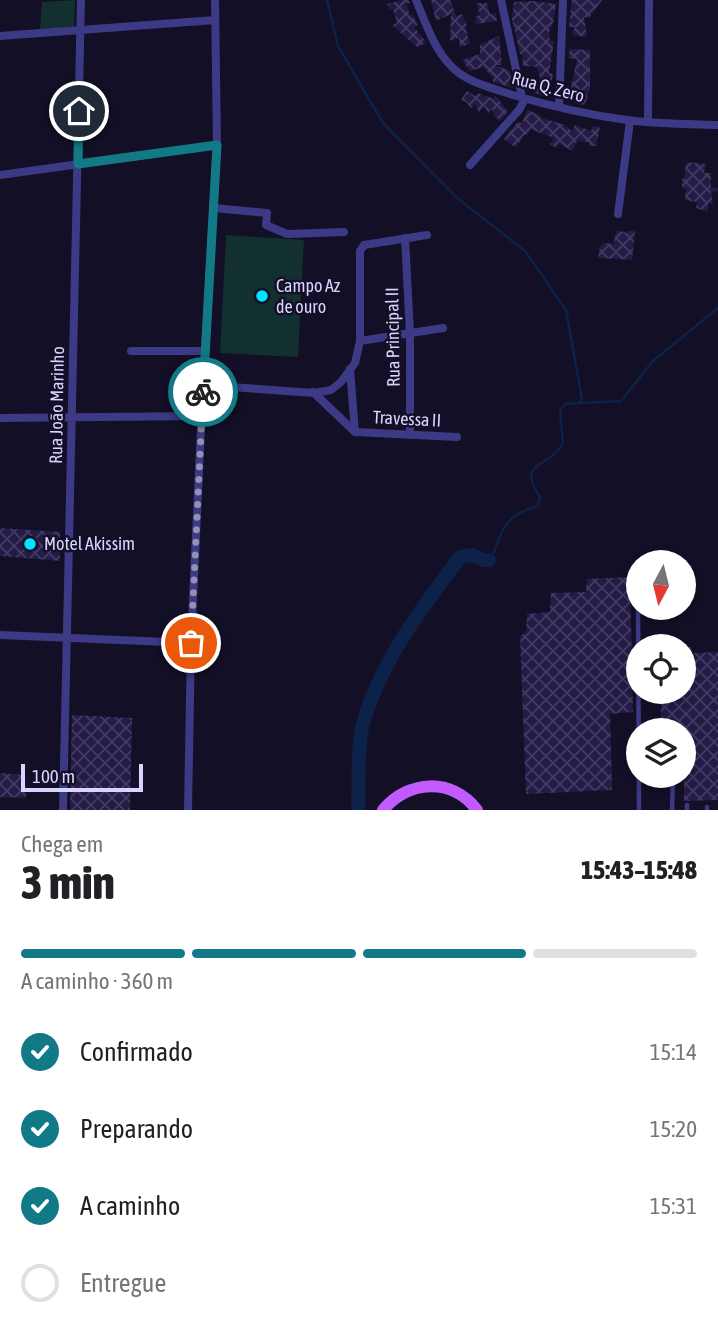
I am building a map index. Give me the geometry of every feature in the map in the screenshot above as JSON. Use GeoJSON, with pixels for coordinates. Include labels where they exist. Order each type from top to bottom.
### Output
{"type":"FeatureCollection","features":[{"type":"Feature","properties":{"kind":"main road"},"geometry":{"type":"LineString","coordinates":[[383,810],[412,788],[438,786],[461,795],[477,810]]}},
{"type":"Feature","properties":{"kind":"street","name":"Rua João Marinho"},"geometry":{"type":"LineString","coordinates":[[63,810],[81,0]]}},
{"type":"Feature","properties":{"kind":"street"},"geometry":{"type":"LineString","coordinates":[[188,810],[191,643],[217,145],[215,0]]}},
{"type":"Feature","properties":{"kind":"street","name":"Rua Q. Zero"},"geometry":{"type":"LineString","coordinates":[[416,0],[431,37],[449,64],[468,78],[524,98],[630,121],[718,125]]}},
{"type":"Feature","properties":{"kind":"street"},"geometry":{"type":"LineString","coordinates":[[470,165],[519,110],[524,98],[501,0]]}},
{"type":"Feature","properties":{"kind":"street"},"geometry":{"type":"LineString","coordinates":[[559,107],[563,0]]}},
{"type":"Feature","properties":{"kind":"street"},"geometry":{"type":"LineString","coordinates":[[648,121],[649,0]]}},
{"type":"Feature","properties":{"kind":"street"},"geometry":{"type":"LineString","coordinates":[[0,36],[215,20]]}},
{"type":"Feature","properties":{"kind":"street"},"geometry":{"type":"LineString","coordinates":[[618,214],[630,121]]}},
{"type":"Feature","properties":{"kind":"street"},"geometry":{"type":"LineString","coordinates":[[0,175],[217,145]]}},
{"type":"Feature","properties":{"kind":"street"},"geometry":{"type":"LineString","coordinates":[[214,208],[267,213],[266,225],[287,234],[344,232]]}},
{"type":"Feature","properties":{"kind":"street"},"geometry":{"type":"LineString","coordinates":[[203,385],[313,392],[331,390],[341,382],[355,363],[360,341],[360,251],[364,245],[426,235]]}},
{"type":"Feature","properties":{"kind":"street","name":"Rua Principal II"},"geometry":{"type":"LineString","coordinates":[[405,238],[410,333],[410,435]]}},
{"type":"Feature","properties":{"kind":"street"},"geometry":{"type":"LineString","coordinates":[[360,341],[443,328]]}},
{"type":"Feature","properties":{"kind":"street"},"geometry":{"type":"LineString","coordinates":[[131,351],[205,351]]}},
{"type":"Feature","properties":{"kind":"street"},"geometry":{"type":"LineString","coordinates":[[350,369],[355,432]]}},
{"type":"Feature","properties":{"kind":"street"},"geometry":{"type":"LineString","coordinates":[[313,392],[355,432]]}},
{"type":"Feature","properties":{"kind":"street"},"geometry":{"type":"LineString","coordinates":[[0,418],[202,416]]}},
{"type":"Feature","properties":{"kind":"street","name":"Travessa II"},"geometry":{"type":"LineString","coordinates":[[355,432],[457,437]]}},
{"type":"Feature","properties":{"kind":"street"},"geometry":{"type":"LineString","coordinates":[[0,635],[191,643]]}},
{"type":"Feature","properties":{"kind":"lane"},"geometry":{"type":"LineString","coordinates":[[638,620],[639,810]]}},
{"type":"Feature","properties":{"kind":"lane"},"geometry":{"type":"LineString","coordinates":[[673,788],[673,810]]}},
{"type":"Feature","properties":{"kind":"green space"},"geometry":{"type":"Polygon","coordinates":[[[75,0],[74,28],[40,29],[42,2],[75,0]]]}},
{"type":"Feature","properties":{"kind":"green space","name":"Campo Az de ouro"},"geometry":{"type":"Polygon","coordinates":[[[226,235],[304,240],[298,357],[220,353],[226,235]]]}},
{"type":"Feature","properties":{"kind":"building"},"geometry":{"type":"Polygon","coordinates":[[[409,0],[410,3],[403,5],[407,5],[410,16],[412,14],[418,25],[414,27],[426,42],[418,48],[392,25],[397,23],[393,9],[389,10],[387,4],[409,0]]]}},
{"type":"Feature","properties":{"kind":"building"},"geometry":{"type":"Polygon","coordinates":[[[431,0],[450,0],[456,16],[462,14],[470,44],[460,47],[459,38],[450,41],[451,14],[436,21],[431,0]]]}},
{"type":"Feature","properties":{"kind":"building"},"geometry":{"type":"Polygon","coordinates":[[[572,0],[602,0],[589,18],[584,17],[587,37],[572,35],[575,27],[569,27],[572,0]]]}},
{"type":"Feature","properties":{"kind":"building"},"geometry":{"type":"Polygon","coordinates":[[[514,2],[556,4],[549,32],[550,41],[554,41],[549,73],[553,73],[552,81],[549,81],[548,98],[527,90],[524,77],[542,84],[537,67],[523,66],[512,19],[514,2]]]}},
{"type":"Feature","properties":{"kind":"building"},"geometry":{"type":"Polygon","coordinates":[[[476,3],[487,3],[490,14],[496,13],[497,21],[475,24],[476,16],[480,15],[476,3]]]}},
{"type":"Feature","properties":{"kind":"building"},"geometry":{"type":"Polygon","coordinates":[[[499,36],[502,65],[495,65],[510,71],[513,88],[493,82],[493,78],[483,67],[470,71],[462,60],[480,54],[480,45],[499,36]]]}},
{"type":"Feature","properties":{"kind":"building"},"geometry":{"type":"Polygon","coordinates":[[[570,49],[590,50],[590,89],[585,105],[574,103],[577,89],[571,88],[577,59],[568,58],[570,49]]]}},
{"type":"Feature","properties":{"kind":"building"},"geometry":{"type":"Polygon","coordinates":[[[467,91],[475,96],[478,93],[494,99],[494,96],[497,97],[508,112],[500,121],[492,109],[488,113],[484,106],[479,113],[475,104],[471,108],[461,100],[467,91]]]}},
{"type":"Feature","properties":{"kind":"building"},"geometry":{"type":"Polygon","coordinates":[[[527,110],[540,115],[539,117],[565,125],[572,131],[575,125],[591,131],[593,126],[600,127],[596,146],[577,141],[573,151],[559,144],[556,148],[550,144],[554,138],[530,129],[516,148],[504,139],[518,121],[522,124],[527,110]]]}},
{"type":"Feature","properties":{"kind":"building"},"geometry":{"type":"Polygon","coordinates":[[[686,162],[706,164],[704,173],[711,173],[711,187],[718,188],[718,191],[711,192],[713,204],[708,203],[708,212],[696,208],[697,202],[685,200],[686,189],[682,188],[682,179],[686,162]]]}},
{"type":"Feature","properties":{"kind":"building"},"geometry":{"type":"Polygon","coordinates":[[[617,230],[627,233],[635,231],[632,260],[598,258],[600,247],[604,243],[613,244],[617,230]]]}},
{"type":"Feature","properties":{"kind":"building","name":"Motel Akissim"},"geometry":{"type":"Polygon","coordinates":[[[0,528],[60,532],[60,561],[0,556],[0,528]]]}},
{"type":"Feature","properties":{"kind":"building"},"geometry":{"type":"Polygon","coordinates":[[[626,577],[626,620],[631,620],[631,634],[626,634],[626,704],[633,704],[633,712],[610,714],[612,790],[526,794],[520,636],[526,632],[527,614],[550,612],[551,593],[586,592],[587,579],[626,577]]]}},
{"type":"Feature","properties":{"kind":"building"},"geometry":{"type":"Polygon","coordinates":[[[718,652],[718,800],[684,801],[684,788],[696,788],[696,718],[661,718],[661,704],[696,704],[696,653],[718,652]]]}},
{"type":"Feature","properties":{"kind":"building"},"geometry":{"type":"Polygon","coordinates":[[[72,715],[132,718],[130,810],[70,810],[72,715]]]}},
{"type":"Feature","properties":{"kind":"building"},"geometry":{"type":"Polygon","coordinates":[[[0,773],[25,775],[26,798],[0,797],[0,773]]]}},
{"type":"Feature","properties":{"kind":"waterway"},"geometry":{"type":"LineString","coordinates":[[327,0],[338,46],[383,123],[456,197],[525,251],[566,310],[582,399],[580,403],[565,404],[560,411],[563,443],[558,451],[533,470],[533,485],[540,497],[538,506],[519,513],[509,521],[489,560]]}},
{"type":"Feature","properties":{"kind":"waterway"},"geometry":{"type":"LineString","coordinates":[[581,403],[621,401],[653,361],[718,308]]}},
{"type":"Feature","properties":{"kind":"waterway"},"geometry":{"type":"LineString","coordinates":[[358,810],[361,732],[370,701],[391,657],[460,557],[473,555],[489,560]]}},
{"type":"Feature","properties":{"kind":"way so far"},"geometry":{"type":"LineString","coordinates":[[191,643],[203,392]]}},
{"type":"Feature","properties":{"kind":"place","name":"Campo Az de ouro"},"geometry":{"type":"Point","coordinates":[262,296]}},
{"type":"Feature","properties":{"kind":"place","name":"Motel Akissim"},"geometry":{"type":"Point","coordinates":[30,544]}},
{"type":"Feature","properties":{"kind":"route"},"geometry":{"type":"LineString","coordinates":[[79,111],[78,164],[217,145],[203,392]]}}]}
